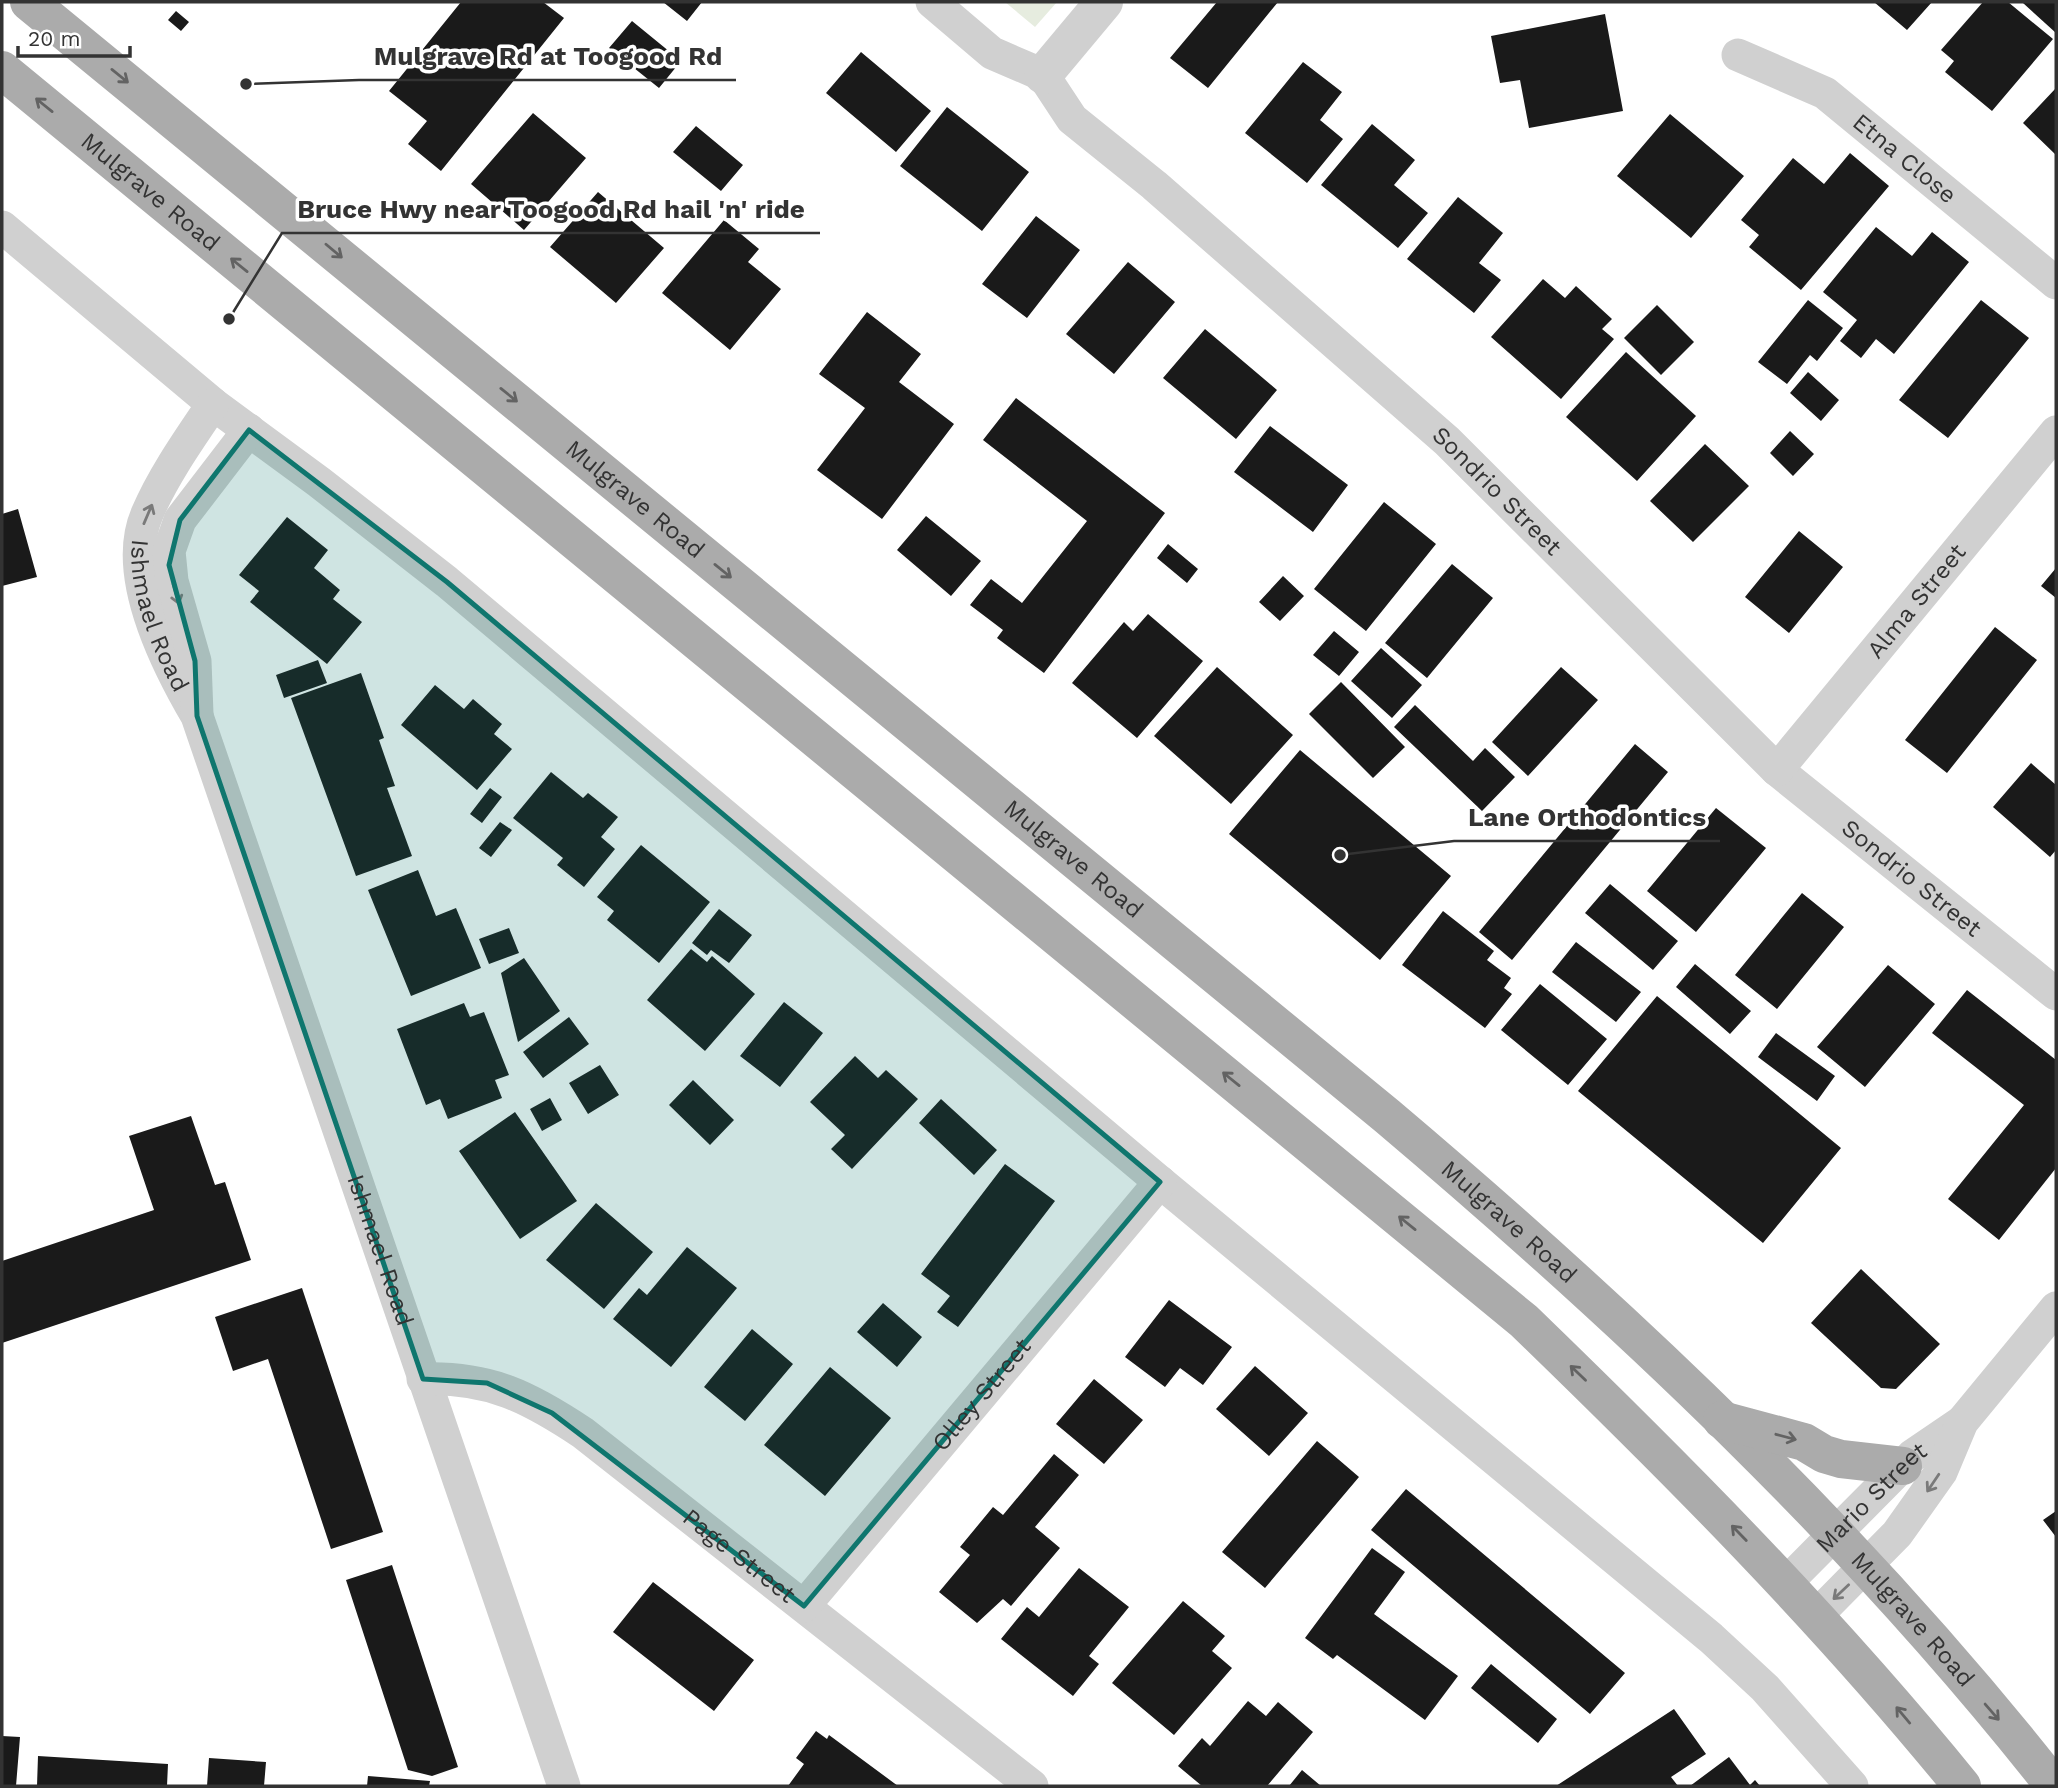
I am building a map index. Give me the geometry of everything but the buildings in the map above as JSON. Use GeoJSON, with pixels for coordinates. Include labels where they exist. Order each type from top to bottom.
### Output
{"type":"FeatureCollection","features":[{"type":"Feature","properties":{"kind":"main road","name":"Mulgrave Road"},"geometry":{"type":"LineString","coordinates":[[29,2],[1387,1116],[1536,1243],[1835,1535],[2054,1786]]}},
{"type":"Feature","properties":{"kind":"main road","name":"Mulgrave Road"},"geometry":{"type":"LineString","coordinates":[[2,70],[1524,1321],[1695,1487],[1786,1583],[1962,1786]]}},
{"type":"Feature","properties":{"kind":"main road"},"geometry":{"type":"LineString","coordinates":[[1720,1420],[1804,1441],[1824,1454],[1841,1459],[1903,1466]]}},
{"type":"Feature","properties":{"kind":"street"},"geometry":{"type":"LineString","coordinates":[[932,2],[992,53],[1043,75],[1104,2]]}},
{"type":"Feature","properties":{"kind":"street","name":"Etna Close"},"geometry":{"type":"LineString","coordinates":[[1738,55],[1825,93],[2056,283]]}},
{"type":"Feature","properties":{"kind":"street","name":"Sondrio Street"},"geometry":{"type":"LineString","coordinates":[[1043,75],[1072,119],[1154,185],[1447,441],[1777,770],[2056,994]]}},
{"type":"Feature","properties":{"kind":"street"},"geometry":{"type":"LineString","coordinates":[[2,227],[213,404],[447,582],[1160,1182],[1711,1638],[1765,1688],[1852,1786]]}},
{"type":"Feature","properties":{"kind":"street","name":"Ishmael Road"},"geometry":{"type":"LineString","coordinates":[[213,404],[146,515],[140,539],[142,578],[169,668],[197,716],[564,1786]]}},
{"type":"Feature","properties":{"kind":"street","name":"Ishmael Road"},"geometry":{"type":"LineString","coordinates":[[197,716],[195,661],[172,581],[169,551],[180,520],[249,430]]}},
{"type":"Feature","properties":{"kind":"street","name":"Alma Street"},"geometry":{"type":"LineString","coordinates":[[1777,770],[2056,432]]}},
{"type":"Feature","properties":{"kind":"street","name":"Olley Street"},"geometry":{"type":"LineString","coordinates":[[804,1606],[1160,1182]]}},
{"type":"Feature","properties":{"kind":"street","name":"Mario Street"},"geometry":{"type":"LineString","coordinates":[[1816,1616],[1897,1534],[1941,1472],[1962,1422],[2056,1308]]}},
{"type":"Feature","properties":{"kind":"street","name":"Page Street"},"geometry":{"type":"LineString","coordinates":[[424,1379],[454,1378],[487,1383],[519,1394],[552,1413],[804,1606],[1032,1786]]}},
{"type":"Feature","properties":{"kind":"street","name":"Mario Street"},"geometry":{"type":"LineString","coordinates":[[1786,1583],[1916,1452],[1962,1422]]}},
{"type":"Feature","properties":{"kind":"highlighted area"},"geometry":{"type":"Polygon","coordinates":[[[249,430],[447,582],[1160,1182],[804,1606],[552,1413],[487,1383],[423,1379],[197,716],[195,661],[169,565],[180,520],[249,430]]]}},
{"type":"Feature","properties":{"kind":"shaded area"},"geometry":{"type":"Polygon","coordinates":[[[1005,2],[1057,2],[1035,27],[1005,2]]]}},
{"type":"Feature","properties":{"kind":"place","name":"Mulgrave Rd at Toogood Rd"},"geometry":{"type":"Point","coordinates":[246,84]}},
{"type":"Feature","properties":{"kind":"place","name":"Bruce Hwy near Toogood Rd hail 'n' ride"},"geometry":{"type":"Point","coordinates":[229,319]}},
{"type":"Feature","properties":{"kind":"place","name":"Lane Orthodontics"},"geometry":{"type":"Point","coordinates":[1340,855]}}]}
